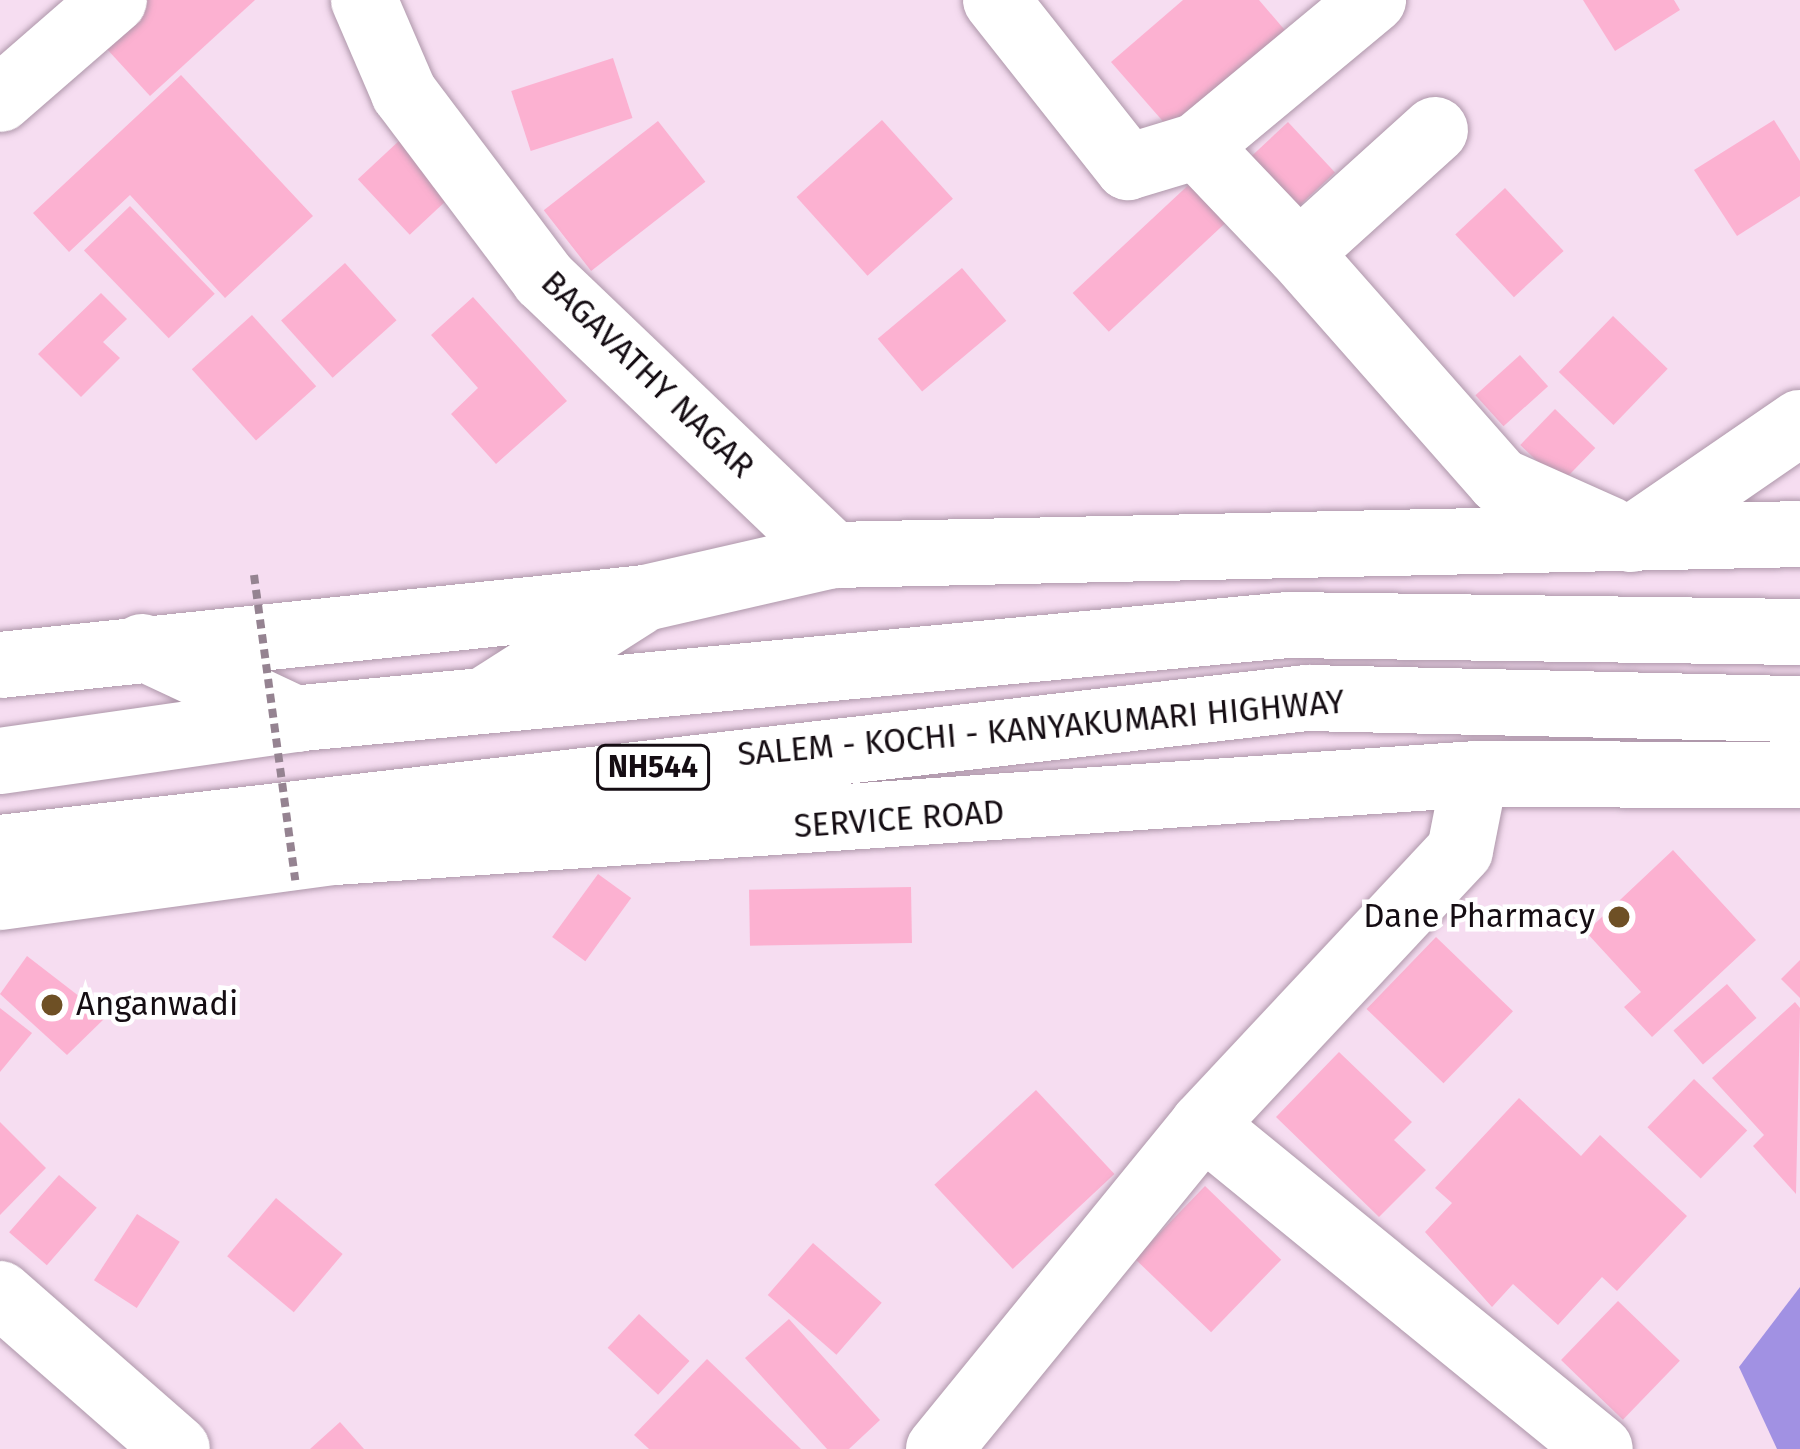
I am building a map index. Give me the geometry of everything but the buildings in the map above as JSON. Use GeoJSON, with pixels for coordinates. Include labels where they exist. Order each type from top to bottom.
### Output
{"type":"FeatureCollection","features":[{"type":"Feature","properties":{"kind":"main road"},"geometry":{"type":"LineString","coordinates":[[3,91],[114,0]]}},
{"type":"Feature","properties":{"kind":"main road","name":"BAGAVATHY NAGAR"},"geometry":{"type":"LineString","coordinates":[[364,0],[404,94],[544,279],[833,555]]}},
{"type":"Feature","properties":{"kind":"main road"},"geometry":{"type":"LineString","coordinates":[[996,0],[1127,167],[1197,146],[1373,0]]}},
{"type":"Feature","properties":{"kind":"main road"},"geometry":{"type":"LineString","coordinates":[[1299,253],[1435,130]]}},
{"type":"Feature","properties":{"kind":"main road"},"geometry":{"type":"LineString","coordinates":[[1197,146],[1299,253],[1500,481],[1630,539]]}},
{"type":"Feature","properties":{"kind":"main road"},"geometry":{"type":"LineString","coordinates":[[1630,539],[1800,423]]}},
{"type":"Feature","properties":{"kind":"main road"},"geometry":{"type":"LineString","coordinates":[[0,665],[645,598],[833,555],[1800,534]]}},
{"type":"Feature","properties":{"kind":"main road"},"geometry":{"type":"LineString","coordinates":[[485,700],[645,598]]}},
{"type":"Feature","properties":{"kind":"main road"},"geometry":{"type":"LineString","coordinates":[[0,761],[296,719],[1287,625],[1800,632]]}},
{"type":"Feature","properties":{"kind":"main road"},"geometry":{"type":"LineString","coordinates":[[142,647],[296,719]]}},
{"type":"Feature","properties":{"kind":"main road","name":"SALEM - KOCHI - KANYAKUMARI HIGHWAY"},"geometry":{"type":"LineString","coordinates":[[0,848],[1307,698],[1800,709]]}},
{"type":"Feature","properties":{"kind":"main road"},"geometry":{"type":"LineString","coordinates":[[939,1449],[1203,1125],[1460,850],[1475,774]]}},
{"type":"Feature","properties":{"kind":"main road","name":"SERVICE ROAD"},"geometry":{"type":"LineString","coordinates":[[0,897],[335,852],[1475,774],[1800,776]]}},
{"type":"Feature","properties":{"kind":"main road"},"geometry":{"type":"LineString","coordinates":[[1203,1125],[1600,1449]]}},
{"type":"Feature","properties":{"kind":"main road"},"geometry":{"type":"LineString","coordinates":[[0,1294],[142,1437]]}},
{"type":"Feature","properties":{"kind":"path"},"geometry":{"type":"LineString","coordinates":[[254,575],[295,880]]}},
{"type":"Feature","properties":{"kind":"shaded area"},"geometry":{"type":"Polygon","coordinates":[[[1800,1287],[1800,1449],[1777,1449],[1739,1367],[1800,1287]]]}},
{"type":"Feature","properties":{"kind":"place","name":"Dane Pharmacy"},"geometry":{"type":"Point","coordinates":[1619,917]}},
{"type":"Feature","properties":{"kind":"place","name":"Anganwadi"},"geometry":{"type":"Point","coordinates":[52,1005]}}]}
